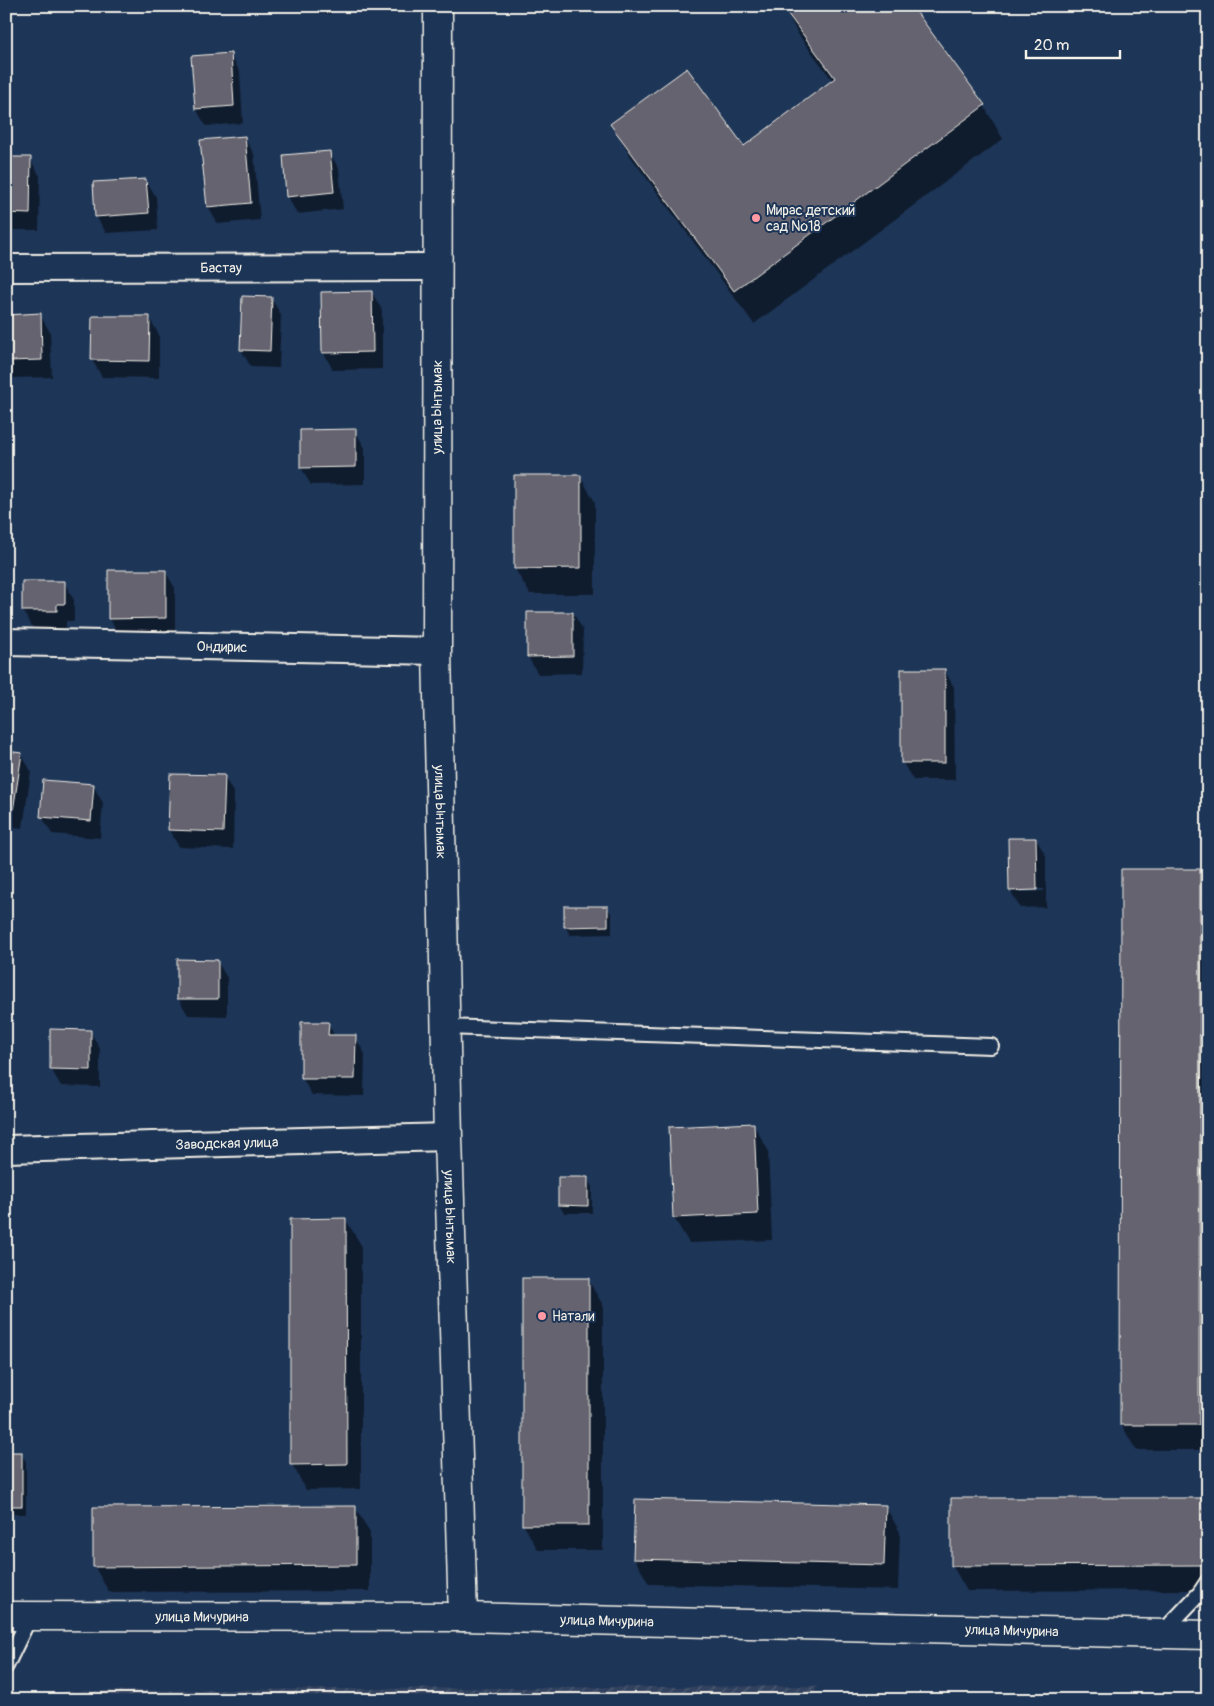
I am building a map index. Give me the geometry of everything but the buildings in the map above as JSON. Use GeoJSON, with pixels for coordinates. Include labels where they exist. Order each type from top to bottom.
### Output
{"type":"FeatureCollection","features":[{"type":"Feature","properties":{"kind":"street","name":"улица Ынтымак"},"geometry":{"type":"LineString","coordinates":[[438,6],[437,652],[448,1137],[463,1617]]}},
{"type":"Feature","properties":{"kind":"street","name":"Бастау"},"geometry":{"type":"LineString","coordinates":[[6,268],[437,267]]}},
{"type":"Feature","properties":{"kind":"street","name":"Ондирис"},"geometry":{"type":"LineString","coordinates":[[6,642],[437,652]]}},
{"type":"Feature","properties":{"kind":"street","name":"Заводская улица"},"geometry":{"type":"LineString","coordinates":[[6,1149],[448,1137]]}},
{"type":"Feature","properties":{"kind":"street","name":"улица Мичурина"},"geometry":{"type":"LineString","coordinates":[[18,1616],[463,1617],[1208,1634]]}},
{"type":"Feature","properties":{"kind":"lane"},"geometry":{"type":"LineString","coordinates":[[446,1028],[991,1046]]}},
{"type":"Feature","properties":{"kind":"lane"},"geometry":{"type":"LineString","coordinates":[[1161,1634],[1200,1593],[1208,1581]]}},
{"type":"Feature","properties":{"kind":"lane"},"geometry":{"type":"LineString","coordinates":[[6,1666],[18,1616]]}},
{"type":"Feature","properties":{"kind":"shaded area"},"geometry":{"type":"Polygon","coordinates":[[[817,1686],[812,1700],[60,1700],[65,1691],[817,1686]]]}},
{"type":"Feature","properties":{"kind":"place","name":"Мирас детский сад №18"},"geometry":{"type":"Point","coordinates":[756,218]}},
{"type":"Feature","properties":{"kind":"place","name":"Натали"},"geometry":{"type":"Point","coordinates":[542,1316]}}]}
